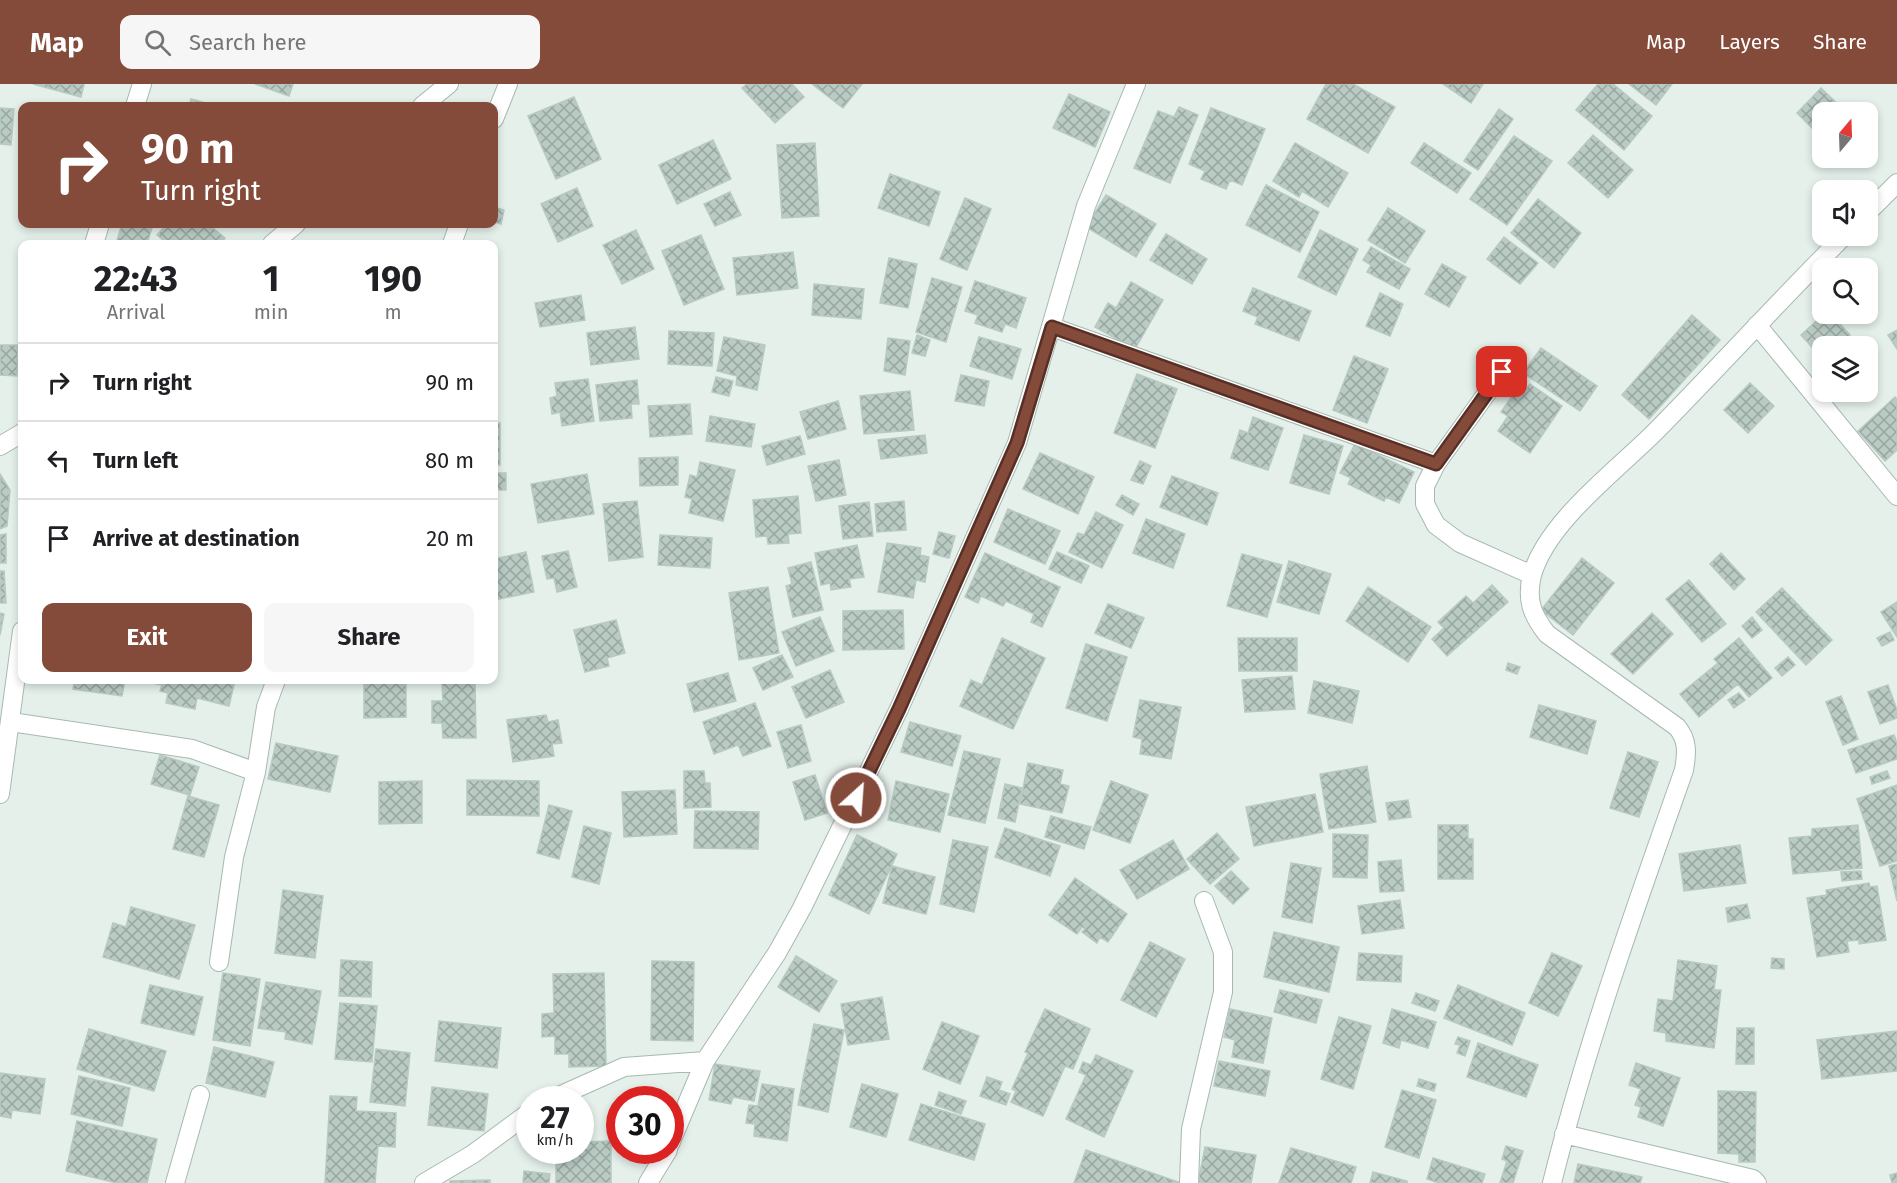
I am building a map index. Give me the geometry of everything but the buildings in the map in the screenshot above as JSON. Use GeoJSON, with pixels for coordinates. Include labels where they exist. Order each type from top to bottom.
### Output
{"type":"FeatureCollection","features":[{"type":"Feature","properties":{"kind":"street"},"geometry":{"type":"LineString","coordinates":[[136,102],[142,84]]}},
{"type":"Feature","properties":{"kind":"street"},"geometry":{"type":"LineString","coordinates":[[427,102],[449,84]]}},
{"type":"Feature","properties":{"kind":"street"},"geometry":{"type":"LineString","coordinates":[[498,109],[508,84]]}},
{"type":"Feature","properties":{"kind":"street"},"geometry":{"type":"LineString","coordinates":[[684,1111],[705,1061],[777,953],[792,926],[899,709],[1017,443],[1086,206],[1136,84]]}},
{"type":"Feature","properties":{"kind":"street"},"geometry":{"type":"LineString","coordinates":[[1878,202],[1897,183]]}},
{"type":"Feature","properties":{"kind":"street"},"geometry":{"type":"LineString","coordinates":[[277,240],[291,228]]}},
{"type":"Feature","properties":{"kind":"street"},"geometry":{"type":"LineString","coordinates":[[1552,1183],[1564,1134],[1615,967],[1684,770],[1686,744],[1683,734],[1677,727],[1547,634],[1534,617],[1529,597],[1532,575],[1542,553],[1571,512],[1654,432],[1834,246]]}},
{"type":"Feature","properties":{"kind":"street"},"geometry":{"type":"LineString","coordinates":[[1757,325],[1897,496]]}},
{"type":"Feature","properties":{"kind":"street"},"geometry":{"type":"LineString","coordinates":[[1052,327],[1436,464]]}},
{"type":"Feature","properties":{"kind":"street"},"geometry":{"type":"LineString","coordinates":[[1502,372],[1436,464],[1425,486],[1425,504],[1436,525],[1460,543],[1532,575]]}},
{"type":"Feature","properties":{"kind":"street"},"geometry":{"type":"LineString","coordinates":[[0,446],[18,435]]}},
{"type":"Feature","properties":{"kind":"street"},"geometry":{"type":"LineString","coordinates":[[0,794],[18,664]]}},
{"type":"Feature","properties":{"kind":"street"},"geometry":{"type":"LineString","coordinates":[[219,962],[234,857],[256,772],[266,707],[275,684]]}},
{"type":"Feature","properties":{"kind":"street"},"geometry":{"type":"LineString","coordinates":[[11,722],[192,749],[256,772]]}},
{"type":"Feature","properties":{"kind":"street"},"geometry":{"type":"LineString","coordinates":[[1189,1183],[1191,1129],[1223,992],[1223,952],[1204,901]]}},
{"type":"Feature","properties":{"kind":"street"},"geometry":{"type":"LineString","coordinates":[[581,1086],[624,1067],[705,1061]]}},
{"type":"Feature","properties":{"kind":"street"},"geometry":{"type":"LineString","coordinates":[[176,1183],[200,1095]]}},
{"type":"Feature","properties":{"kind":"street"},"geometry":{"type":"LineString","coordinates":[[424,1183],[473,1154],[516,1122]]}},
{"type":"Feature","properties":{"kind":"street"},"geometry":{"type":"LineString","coordinates":[[1564,1134],[1753,1179],[1757,1183]]}},
{"type":"Feature","properties":{"kind":"street"},"geometry":{"type":"LineString","coordinates":[[648,1183],[660,1164]]}},
{"type":"Feature","properties":{"kind":"route"},"geometry":{"type":"LineString","coordinates":[[856,798],[899,709],[1017,443],[1052,327],[1436,464],[1502,372]]}}]}
